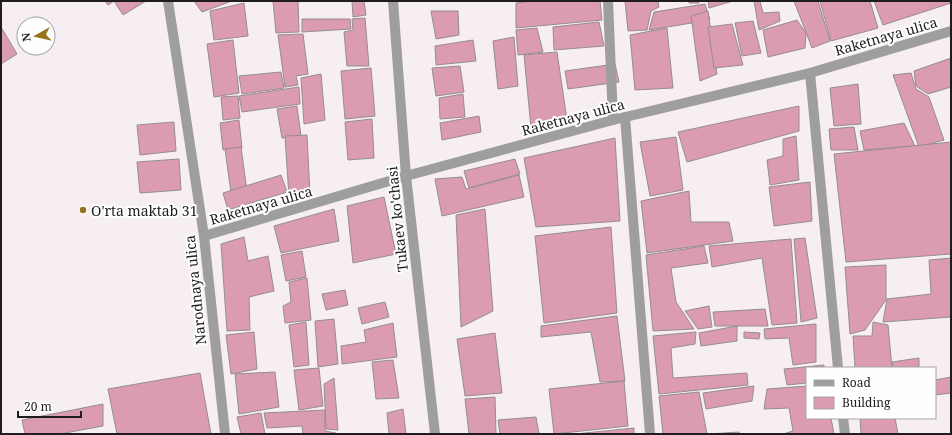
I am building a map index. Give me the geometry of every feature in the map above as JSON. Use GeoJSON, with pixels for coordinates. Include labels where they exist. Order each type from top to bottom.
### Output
{"type":"FeatureCollection","features":[{"type":"Feature","properties":{"kind":"street","name":"Narodnaya ulica"},"geometry":{"type":"LineString","coordinates":[[168,1],[204,236],[225,434]]}},
{"type":"Feature","properties":{"kind":"street","name":"Tukaev ko'chasi"},"geometry":{"type":"LineString","coordinates":[[393,1],[406,176],[435,434]]}},
{"type":"Feature","properties":{"kind":"street"},"geometry":{"type":"LineString","coordinates":[[608,1],[613,120]]}},
{"type":"Feature","properties":{"kind":"street","name":"Raketnaya ulica"},"geometry":{"type":"LineString","coordinates":[[204,236],[406,176],[613,120],[810,73],[951,31]]}},
{"type":"Feature","properties":{"kind":"street"},"geometry":{"type":"LineString","coordinates":[[810,73],[838,367]]}},
{"type":"Feature","properties":{"kind":"street"},"geometry":{"type":"LineString","coordinates":[[625,117],[650,434]]}},
{"type":"Feature","properties":{"kind":"street"},"geometry":{"type":"LineString","coordinates":[[843,419],[845,434]]}},
{"type":"Feature","properties":{"kind":"building"},"geometry":{"type":"Polygon","coordinates":[[[105,1],[114,1],[108,5],[105,1]]]}},
{"type":"Feature","properties":{"kind":"building"},"geometry":{"type":"Polygon","coordinates":[[[114,1],[146,1],[123,15],[114,1]]]}},
{"type":"Feature","properties":{"kind":"building"},"geometry":{"type":"Polygon","coordinates":[[[194,1],[232,1],[202,12],[194,1]]]}},
{"type":"Feature","properties":{"kind":"building"},"geometry":{"type":"Polygon","coordinates":[[[273,1],[298,1],[299,32],[276,33],[273,1]]]}},
{"type":"Feature","properties":{"kind":"building"},"geometry":{"type":"Polygon","coordinates":[[[352,1],[364,1],[366,15],[353,17],[352,1]]]}},
{"type":"Feature","properties":{"kind":"building"},"geometry":{"type":"Polygon","coordinates":[[[534,1],[600,1],[602,20],[516,28],[516,3],[534,1]]]}},
{"type":"Feature","properties":{"kind":"building"},"geometry":{"type":"Polygon","coordinates":[[[625,1],[658,1],[659,7],[651,11],[647,30],[628,31],[625,1]]]}},
{"type":"Feature","properties":{"kind":"building"},"geometry":{"type":"Polygon","coordinates":[[[689,1],[698,1],[699,3],[689,3],[689,1]]]}},
{"type":"Feature","properties":{"kind":"building"},"geometry":{"type":"Polygon","coordinates":[[[708,1],[733,1],[709,8],[708,1]]]}},
{"type":"Feature","properties":{"kind":"building"},"geometry":{"type":"Polygon","coordinates":[[[754,1],[760,1],[763,13],[779,12],[780,21],[759,30],[754,1]]]}},
{"type":"Feature","properties":{"kind":"building"},"geometry":{"type":"Polygon","coordinates":[[[794,1],[818,1],[830,41],[812,48],[794,1]]]}},
{"type":"Feature","properties":{"kind":"building"},"geometry":{"type":"Polygon","coordinates":[[[820,1],[870,1],[878,28],[831,41],[820,1]]]}},
{"type":"Feature","properties":{"kind":"building"},"geometry":{"type":"Polygon","coordinates":[[[874,1],[951,1],[951,3],[883,25],[874,1]]]}},
{"type":"Feature","properties":{"kind":"building"},"geometry":{"type":"Polygon","coordinates":[[[244,3],[248,36],[214,40],[210,11],[244,3]]]}},
{"type":"Feature","properties":{"kind":"building"},"geometry":{"type":"Polygon","coordinates":[[[705,4],[710,20],[649,30],[654,12],[705,4]]]}},
{"type":"Feature","properties":{"kind":"building"},"geometry":{"type":"Polygon","coordinates":[[[431,11],[458,11],[459,35],[436,39],[431,11]]]}},
{"type":"Feature","properties":{"kind":"building"},"geometry":{"type":"Polygon","coordinates":[[[708,11],[717,74],[700,81],[691,16],[708,11]]]}},
{"type":"Feature","properties":{"kind":"building"},"geometry":{"type":"Polygon","coordinates":[[[365,18],[369,66],[347,66],[344,32],[353,30],[352,19],[365,18]]]}},
{"type":"Feature","properties":{"kind":"building"},"geometry":{"type":"Polygon","coordinates":[[[302,19],[350,19],[351,29],[302,32],[302,19]]]}},
{"type":"Feature","properties":{"kind":"building"},"geometry":{"type":"Polygon","coordinates":[[[797,20],[806,33],[805,48],[768,57],[763,30],[797,20]]]}},
{"type":"Feature","properties":{"kind":"building"},"geometry":{"type":"Polygon","coordinates":[[[753,21],[761,53],[742,56],[735,23],[753,21]]]}},
{"type":"Feature","properties":{"kind":"building"},"geometry":{"type":"Polygon","coordinates":[[[599,22],[604,46],[554,50],[553,27],[599,22]]]}},
{"type":"Feature","properties":{"kind":"building"},"geometry":{"type":"Polygon","coordinates":[[[732,24],[743,65],[714,68],[708,27],[732,24]]]}},
{"type":"Feature","properties":{"kind":"building"},"geometry":{"type":"Polygon","coordinates":[[[1,27],[16,55],[1,64],[1,27]]]}},
{"type":"Feature","properties":{"kind":"building"},"geometry":{"type":"Polygon","coordinates":[[[537,28],[543,52],[518,55],[516,30],[537,28]]]}},
{"type":"Feature","properties":{"kind":"building"},"geometry":{"type":"Polygon","coordinates":[[[667,28],[673,88],[635,90],[630,35],[667,28]]]}},
{"type":"Feature","properties":{"kind":"building"},"geometry":{"type":"Polygon","coordinates":[[[303,34],[308,74],[296,76],[298,85],[285,87],[278,35],[303,34]]]}},
{"type":"Feature","properties":{"kind":"building"},"geometry":{"type":"Polygon","coordinates":[[[514,37],[518,86],[498,89],[493,41],[514,37]]]}},
{"type":"Feature","properties":{"kind":"building"},"geometry":{"type":"Polygon","coordinates":[[[233,40],[239,93],[214,97],[207,44],[233,40]]]}},
{"type":"Feature","properties":{"kind":"building"},"geometry":{"type":"Polygon","coordinates":[[[473,40],[476,61],[436,65],[435,46],[473,40]]]}},
{"type":"Feature","properties":{"kind":"building"},"geometry":{"type":"Polygon","coordinates":[[[557,52],[567,120],[531,128],[524,55],[557,52]]]}},
{"type":"Feature","properties":{"kind":"building"},"geometry":{"type":"Polygon","coordinates":[[[951,58],[951,87],[928,94],[916,86],[914,71],[951,58]]]}},
{"type":"Feature","properties":{"kind":"building"},"geometry":{"type":"Polygon","coordinates":[[[615,64],[619,82],[568,89],[565,71],[615,64]]]}},
{"type":"Feature","properties":{"kind":"building"},"geometry":{"type":"Polygon","coordinates":[[[460,66],[464,92],[436,96],[432,68],[460,66]]]}},
{"type":"Feature","properties":{"kind":"building"},"geometry":{"type":"Polygon","coordinates":[[[371,68],[375,116],[345,119],[341,71],[371,68]]]}},
{"type":"Feature","properties":{"kind":"building"},"geometry":{"type":"Polygon","coordinates":[[[281,72],[284,88],[242,94],[239,76],[281,72]]]}},
{"type":"Feature","properties":{"kind":"building"},"geometry":{"type":"Polygon","coordinates":[[[911,73],[916,89],[929,97],[944,140],[919,147],[893,75],[911,73]]]}},
{"type":"Feature","properties":{"kind":"building"},"geometry":{"type":"Polygon","coordinates":[[[321,74],[325,120],[304,124],[301,78],[321,74]]]}},
{"type":"Feature","properties":{"kind":"building"},"geometry":{"type":"Polygon","coordinates":[[[858,84],[861,124],[834,126],[830,88],[858,84]]]}},
{"type":"Feature","properties":{"kind":"building"},"geometry":{"type":"Polygon","coordinates":[[[299,87],[300,104],[242,112],[239,96],[299,87]]]}},
{"type":"Feature","properties":{"kind":"building"},"geometry":{"type":"Polygon","coordinates":[[[463,94],[465,117],[440,119],[439,98],[463,94]]]}},
{"type":"Feature","properties":{"kind":"building"},"geometry":{"type":"Polygon","coordinates":[[[238,96],[240,118],[223,120],[221,97],[238,96]]]}},
{"type":"Feature","properties":{"kind":"building"},"geometry":{"type":"Polygon","coordinates":[[[297,106],[301,136],[282,138],[277,109],[297,106]]]}},
{"type":"Feature","properties":{"kind":"building"},"geometry":{"type":"Polygon","coordinates":[[[799,106],[799,131],[687,162],[678,132],[799,106]]]}},
{"type":"Feature","properties":{"kind":"building"},"geometry":{"type":"Polygon","coordinates":[[[479,116],[481,132],[442,140],[440,123],[479,116]]]}},
{"type":"Feature","properties":{"kind":"building"},"geometry":{"type":"Polygon","coordinates":[[[372,119],[374,158],[348,160],[345,122],[372,119]]]}},
{"type":"Feature","properties":{"kind":"building"},"geometry":{"type":"Polygon","coordinates":[[[239,120],[242,148],[223,150],[220,123],[239,120]]]}},
{"type":"Feature","properties":{"kind":"building"},"geometry":{"type":"Polygon","coordinates":[[[174,122],[176,151],[140,155],[137,125],[174,122]]]}},
{"type":"Feature","properties":{"kind":"building"},"geometry":{"type":"Polygon","coordinates":[[[904,123],[915,146],[864,150],[860,131],[904,123]]]}},
{"type":"Feature","properties":{"kind":"building"},"geometry":{"type":"Polygon","coordinates":[[[854,127],[858,150],[831,150],[829,129],[854,127]]]}},
{"type":"Feature","properties":{"kind":"building"},"geometry":{"type":"Polygon","coordinates":[[[307,135],[310,194],[289,197],[285,136],[307,135]]]}},
{"type":"Feature","properties":{"kind":"building"},"geometry":{"type":"Polygon","coordinates":[[[796,136],[799,180],[770,185],[767,160],[783,156],[783,139],[796,136]]]}},
{"type":"Feature","properties":{"kind":"building"},"geometry":{"type":"Polygon","coordinates":[[[676,137],[683,190],[650,196],[640,142],[676,137]]]}},
{"type":"Feature","properties":{"kind":"building"},"geometry":{"type":"Polygon","coordinates":[[[615,138],[620,221],[536,227],[524,158],[615,138]]]}},
{"type":"Feature","properties":{"kind":"building"},"geometry":{"type":"Polygon","coordinates":[[[951,142],[951,254],[846,262],[834,154],[951,142]]]}},
{"type":"Feature","properties":{"kind":"building"},"geometry":{"type":"Polygon","coordinates":[[[241,147],[247,191],[231,193],[225,149],[241,147]]]}},
{"type":"Feature","properties":{"kind":"building"},"geometry":{"type":"Polygon","coordinates":[[[179,159],[181,190],[140,193],[137,162],[179,159]]]}},
{"type":"Feature","properties":{"kind":"building"},"geometry":{"type":"Polygon","coordinates":[[[515,159],[520,174],[469,188],[464,171],[515,159]]]}},
{"type":"Feature","properties":{"kind":"building"},"geometry":{"type":"Polygon","coordinates":[[[281,175],[287,192],[228,210],[223,193],[281,175]]]}},
{"type":"Feature","properties":{"kind":"building"},"geometry":{"type":"Polygon","coordinates":[[[519,175],[524,197],[442,216],[435,179],[462,177],[466,189],[519,175]]]}},
{"type":"Feature","properties":{"kind":"building"},"geometry":{"type":"Polygon","coordinates":[[[810,182],[812,221],[774,226],[769,187],[810,182]]]}},
{"type":"Feature","properties":{"kind":"building"},"geometry":{"type":"Polygon","coordinates":[[[689,191],[691,222],[729,222],[733,241],[647,253],[641,201],[689,191]]]}},
{"type":"Feature","properties":{"kind":"building"},"geometry":{"type":"Polygon","coordinates":[[[384,197],[396,254],[353,263],[347,206],[384,197]]]}},
{"type":"Feature","properties":{"kind":"building"},"geometry":{"type":"Polygon","coordinates":[[[334,209],[339,241],[281,253],[274,226],[334,209]]]}},
{"type":"Feature","properties":{"kind":"building"},"geometry":{"type":"Polygon","coordinates":[[[485,209],[493,311],[461,327],[456,215],[485,209]]]}},
{"type":"Feature","properties":{"kind":"building"},"geometry":{"type":"Polygon","coordinates":[[[611,227],[617,313],[544,323],[535,236],[611,227]]]}},
{"type":"Feature","properties":{"kind":"building"},"geometry":{"type":"Polygon","coordinates":[[[244,237],[248,261],[268,256],[274,291],[249,297],[250,330],[227,331],[221,244],[244,237]]]}},
{"type":"Feature","properties":{"kind":"building"},"geometry":{"type":"Polygon","coordinates":[[[805,238],[817,318],[801,322],[794,239],[805,238]]]}},
{"type":"Feature","properties":{"kind":"building"},"geometry":{"type":"Polygon","coordinates":[[[791,239],[797,323],[772,325],[762,258],[712,267],[709,246],[791,239]]]}},
{"type":"Feature","properties":{"kind":"building"},"geometry":{"type":"Polygon","coordinates":[[[704,246],[708,263],[671,268],[676,302],[694,329],[653,331],[646,255],[704,246]]]}},
{"type":"Feature","properties":{"kind":"building"},"geometry":{"type":"Polygon","coordinates":[[[302,251],[306,277],[286,281],[281,255],[302,251]]]}},
{"type":"Feature","properties":{"kind":"building"},"geometry":{"type":"Polygon","coordinates":[[[951,258],[951,317],[883,322],[887,299],[931,294],[929,260],[951,258]]]}},
{"type":"Feature","properties":{"kind":"building"},"geometry":{"type":"Polygon","coordinates":[[[886,265],[886,300],[865,330],[850,334],[845,267],[886,265]]]}},
{"type":"Feature","properties":{"kind":"building"},"geometry":{"type":"Polygon","coordinates":[[[307,278],[311,320],[285,323],[283,306],[291,302],[289,282],[307,278]]]}},
{"type":"Feature","properties":{"kind":"building"},"geometry":{"type":"Polygon","coordinates":[[[345,290],[348,305],[326,310],[322,294],[345,290]]]}},
{"type":"Feature","properties":{"kind":"building"},"geometry":{"type":"Polygon","coordinates":[[[385,302],[389,317],[362,324],[358,308],[385,302]]]}},
{"type":"Feature","properties":{"kind":"building"},"geometry":{"type":"Polygon","coordinates":[[[709,306],[712,327],[698,329],[685,311],[709,306]]]}},
{"type":"Feature","properties":{"kind":"building"},"geometry":{"type":"Polygon","coordinates":[[[765,309],[768,326],[715,326],[713,312],[765,309]]]}},
{"type":"Feature","properties":{"kind":"building"},"geometry":{"type":"Polygon","coordinates":[[[617,316],[625,381],[600,382],[591,332],[541,337],[541,326],[617,316]]]}},
{"type":"Feature","properties":{"kind":"building"},"geometry":{"type":"Polygon","coordinates":[[[334,319],[338,364],[318,367],[315,321],[334,319]]]}},
{"type":"Feature","properties":{"kind":"building"},"geometry":{"type":"Polygon","coordinates":[[[306,322],[309,365],[294,367],[289,325],[306,322]]]}},
{"type":"Feature","properties":{"kind":"building"},"geometry":{"type":"Polygon","coordinates":[[[873,322],[888,325],[892,367],[855,367],[853,336],[872,336],[873,322]]]}},
{"type":"Feature","properties":{"kind":"building"},"geometry":{"type":"Polygon","coordinates":[[[393,323],[397,357],[342,364],[341,346],[366,342],[364,330],[393,323]]]}},
{"type":"Feature","properties":{"kind":"building"},"geometry":{"type":"Polygon","coordinates":[[[816,324],[816,362],[793,365],[789,338],[765,339],[764,329],[816,324]]]}},
{"type":"Feature","properties":{"kind":"building"},"geometry":{"type":"Polygon","coordinates":[[[737,326],[737,341],[701,346],[699,333],[737,326]]]}},
{"type":"Feature","properties":{"kind":"building"},"geometry":{"type":"Polygon","coordinates":[[[254,332],[257,369],[231,374],[226,335],[254,332]]]}},
{"type":"Feature","properties":{"kind":"building"},"geometry":{"type":"Polygon","coordinates":[[[696,332],[695,344],[671,348],[673,378],[747,373],[748,385],[659,394],[653,336],[696,332]]]}},
{"type":"Feature","properties":{"kind":"building"},"geometry":{"type":"Polygon","coordinates":[[[744,332],[760,333],[759,339],[744,338],[744,332]]]}},
{"type":"Feature","properties":{"kind":"building"},"geometry":{"type":"Polygon","coordinates":[[[495,333],[502,393],[465,396],[457,339],[495,333]]]}},
{"type":"Feature","properties":{"kind":"building"},"geometry":{"type":"Polygon","coordinates":[[[919,358],[919,367],[893,367],[892,362],[919,358]]]}},
{"type":"Feature","properties":{"kind":"building"},"geometry":{"type":"Polygon","coordinates":[[[393,360],[399,398],[376,399],[372,362],[393,360]]]}},
{"type":"Feature","properties":{"kind":"building"},"geometry":{"type":"Polygon","coordinates":[[[824,365],[824,367],[806,367],[806,383],[787,385],[784,369],[824,365]]]}},
{"type":"Feature","properties":{"kind":"building"},"geometry":{"type":"Polygon","coordinates":[[[319,368],[323,406],[299,410],[294,370],[319,368]]]}},
{"type":"Feature","properties":{"kind":"building"},"geometry":{"type":"Polygon","coordinates":[[[275,372],[279,407],[239,414],[235,374],[275,372]]]}},
{"type":"Feature","properties":{"kind":"building"},"geometry":{"type":"Polygon","coordinates":[[[200,373],[211,434],[117,434],[108,389],[200,373]]]}},
{"type":"Feature","properties":{"kind":"building"},"geometry":{"type":"Polygon","coordinates":[[[951,377],[951,393],[936,395],[936,380],[951,377]]]}},
{"type":"Feature","properties":{"kind":"building"},"geometry":{"type":"Polygon","coordinates":[[[334,378],[338,430],[326,429],[324,384],[334,378]]]}},
{"type":"Feature","properties":{"kind":"building"},"geometry":{"type":"Polygon","coordinates":[[[624,381],[628,426],[554,434],[549,389],[624,381]]]}},
{"type":"Feature","properties":{"kind":"building"},"geometry":{"type":"Polygon","coordinates":[[[754,386],[752,401],[706,409],[703,393],[754,386]]]}},
{"type":"Feature","properties":{"kind":"building"},"geometry":{"type":"Polygon","coordinates":[[[806,386],[806,419],[831,419],[834,434],[786,434],[793,431],[789,408],[764,409],[767,389],[806,386]]]}},
{"type":"Feature","properties":{"kind":"building"},"geometry":{"type":"Polygon","coordinates":[[[699,392],[707,434],[663,434],[659,396],[699,392]]]}},
{"type":"Feature","properties":{"kind":"building"},"geometry":{"type":"Polygon","coordinates":[[[495,397],[496,434],[469,434],[465,399],[495,397]]]}},
{"type":"Feature","properties":{"kind":"building"},"geometry":{"type":"Polygon","coordinates":[[[103,404],[103,426],[60,434],[25,434],[22,420],[103,404]]]}},
{"type":"Feature","properties":{"kind":"building"},"geometry":{"type":"Polygon","coordinates":[[[403,409],[406,434],[389,434],[387,413],[403,409]]]}},
{"type":"Feature","properties":{"kind":"building"},"geometry":{"type":"Polygon","coordinates":[[[325,410],[325,431],[336,434],[303,434],[302,426],[267,428],[264,413],[325,410]]]}},
{"type":"Feature","properties":{"kind":"building"},"geometry":{"type":"Polygon","coordinates":[[[261,413],[265,434],[241,434],[237,417],[261,413]]]}},
{"type":"Feature","properties":{"kind":"building"},"geometry":{"type":"Polygon","coordinates":[[[536,417],[539,434],[500,434],[498,420],[536,417]]]}},
{"type":"Feature","properties":{"kind":"building"},"geometry":{"type":"Polygon","coordinates":[[[860,419],[895,419],[898,434],[861,434],[860,419]]]}},
{"type":"Feature","properties":{"kind":"building"},"geometry":{"type":"Polygon","coordinates":[[[634,428],[634,434],[575,434],[634,428]]]}},
{"type":"Feature","properties":{"kind":"building"},"geometry":{"type":"Polygon","coordinates":[[[739,432],[739,434],[709,434],[739,432]]]}},
{"type":"Feature","properties":{"kind":"place","name":"O'rta maktab 31"},"geometry":{"type":"Point","coordinates":[83,210]}}]}
